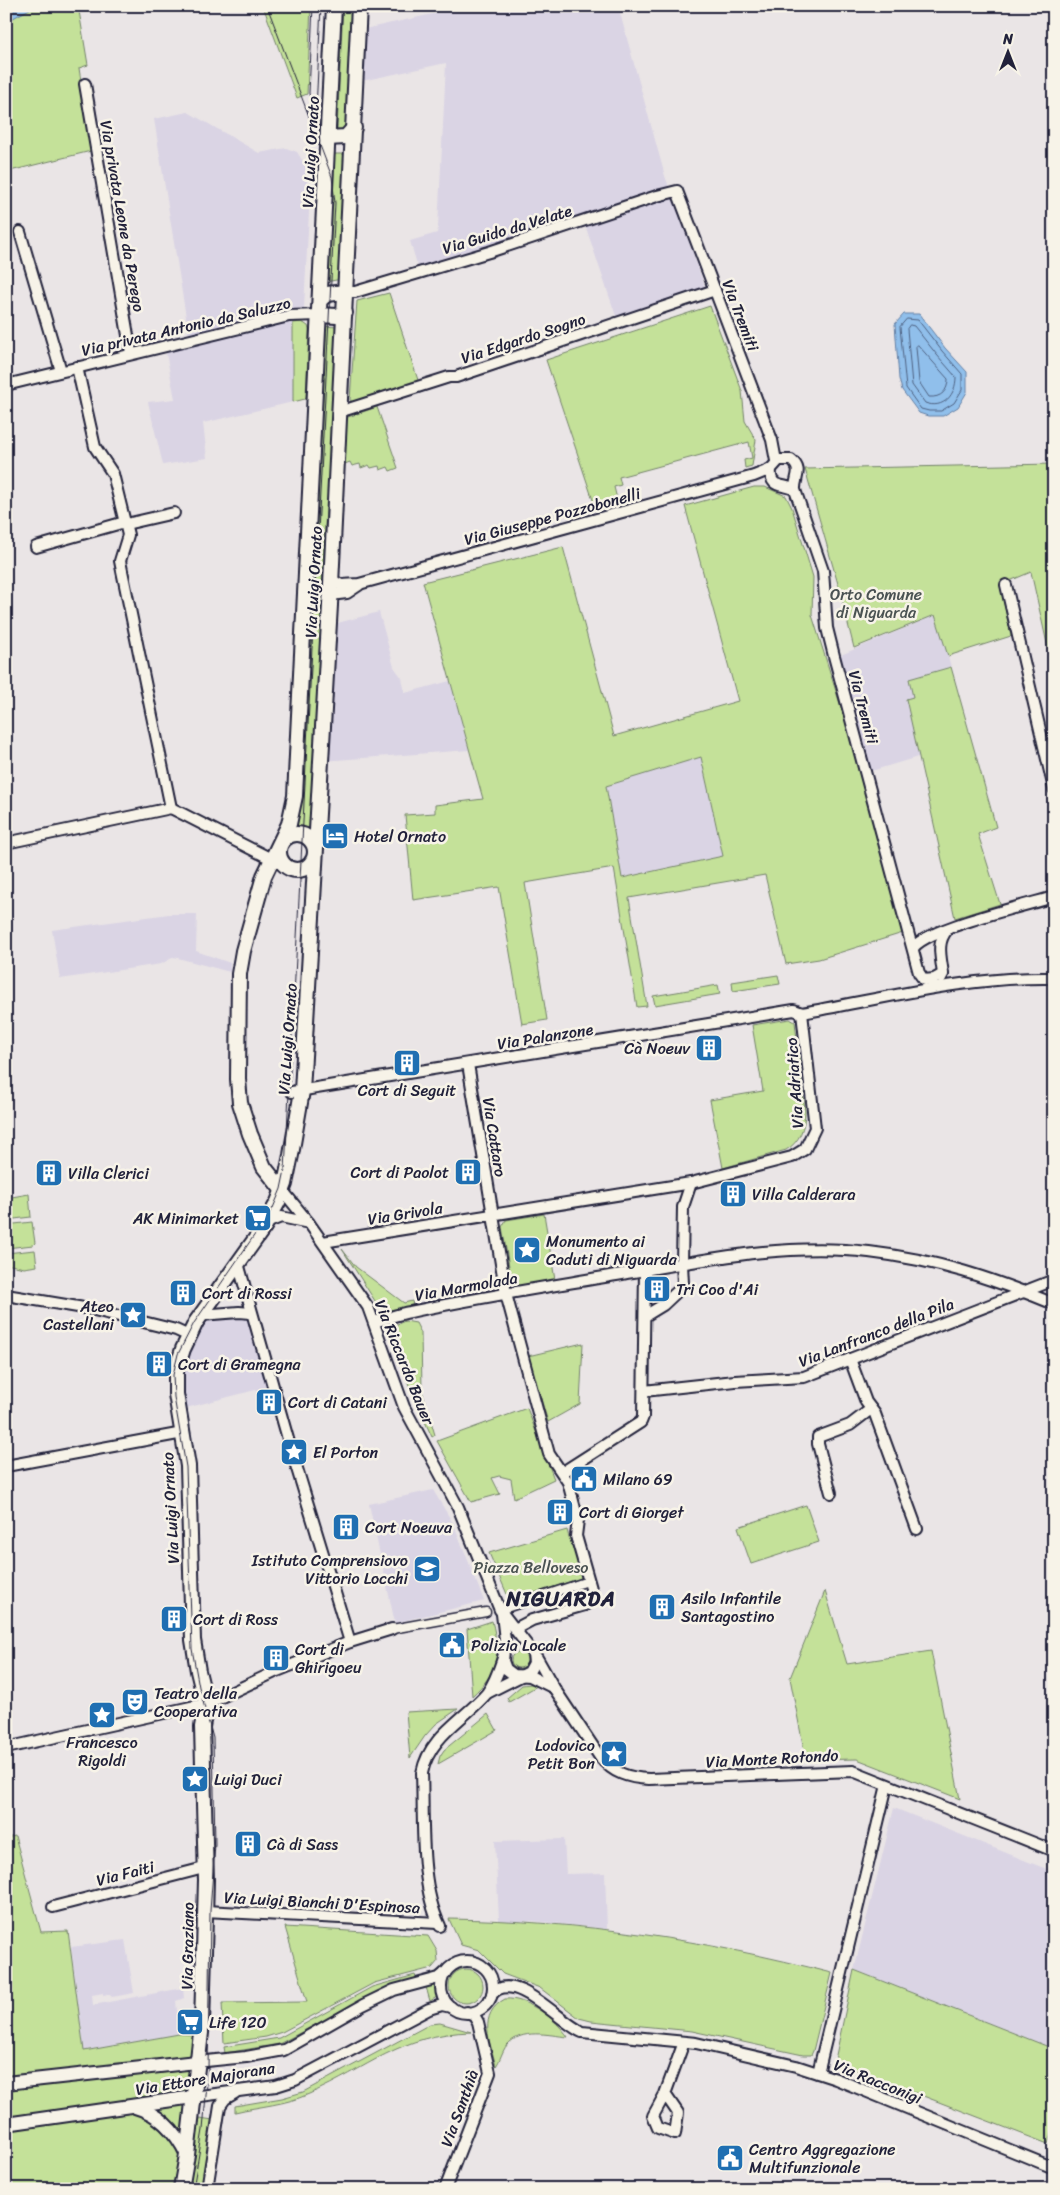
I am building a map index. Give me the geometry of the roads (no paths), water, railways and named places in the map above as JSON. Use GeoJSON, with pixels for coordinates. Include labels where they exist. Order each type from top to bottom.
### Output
{"type":"FeatureCollection","features":[{"type":"Feature","properties":{"kind":"main road","name":"Via Luigi Ornato"},"geometry":{"type":"LineString","coordinates":[[283,1191],[269,1176],[254,1145],[241,1111],[238,1079],[240,966],[262,883],[289,824],[295,796],[334,6]]}},
{"type":"Feature","properties":{"kind":"main road","name":"Via Luigi Ornato"},"geometry":{"type":"LineString","coordinates":[[206,1704],[193,1640],[188,1472],[175,1379],[180,1355],[189,1336],[201,1315],[266,1222],[283,1191],[288,1170],[297,1091],[316,852],[345,313],[359,6]]}},
{"type":"Feature","properties":{"kind":"main road"},"geometry":{"type":"LineString","coordinates":[[328,138],[346,137],[354,128]]}},
{"type":"Feature","properties":{"kind":"main road"},"geometry":{"type":"LineString","coordinates":[[320,300],[328,293],[345,292]]}},
{"type":"Feature","properties":{"kind":"main road"},"geometry":{"type":"LineString","coordinates":[[319,315],[337,316],[345,313]]}},
{"type":"Feature","properties":{"kind":"main road"},"geometry":{"type":"LineString","coordinates":[[302,834],[312,840],[316,852],[313,861],[306,868],[297,870],[287,867],[280,858],[280,844],[288,835],[302,834]]}},
{"type":"Feature","properties":{"kind":"main road","name":"Via Graziano"},"geometry":{"type":"LineString","coordinates":[[181,2189],[187,2155],[196,2062],[202,2024],[205,1911],[202,1727],[206,1704]]}},
{"type":"Feature","properties":{"kind":"street","name":"Via privata Leone da Perego"},"geometry":{"type":"LineString","coordinates":[[85,84],[131,353]]}},
{"type":"Feature","properties":{"kind":"street","name":"Via Guido da Velate"},"geometry":{"type":"LineString","coordinates":[[345,292],[355,292],[677,191]]}},
{"type":"Feature","properties":{"kind":"street","name":"Via Tremiti"},"geometry":{"type":"LineString","coordinates":[[677,191],[715,290],[775,464],[791,460],[798,467],[799,474],[793,486],[823,571],[827,628],[914,947]]}},
{"type":"Feature","properties":{"kind":"street"},"geometry":{"type":"LineString","coordinates":[[20,232],[61,370]]}},
{"type":"Feature","properties":{"kind":"street","name":"Via Edgardo Sogno"},"geometry":{"type":"LineString","coordinates":[[339,412],[449,377],[456,377],[715,290]]}},
{"type":"Feature","properties":{"kind":"street","name":"Via privata Antonio da Saluzzo"},"geometry":{"type":"LineString","coordinates":[[6,385],[77,366],[289,316],[319,315]]}},
{"type":"Feature","properties":{"kind":"street"},"geometry":{"type":"LineString","coordinates":[[77,366],[95,447],[113,474],[128,535],[120,561],[171,808]]}},
{"type":"Feature","properties":{"kind":"street"},"geometry":{"type":"LineString","coordinates":[[775,464],[777,485],[793,486]]}},
{"type":"Feature","properties":{"kind":"street","name":"Via Giuseppe Pozzobonelli"},"geometry":{"type":"LineString","coordinates":[[330,579],[341,585],[359,584],[754,476],[775,464]]}},
{"type":"Feature","properties":{"kind":"street"},"geometry":{"type":"LineString","coordinates":[[36,547],[125,523],[174,513]]}},
{"type":"Feature","properties":{"kind":"street","name":"Via Giuseppe Pozzobonelli"},"geometry":{"type":"LineString","coordinates":[[330,595],[347,593],[359,584]]}},
{"type":"Feature","properties":{"kind":"street"},"geometry":{"type":"LineString","coordinates":[[1006,585],[1054,789]]}},
{"type":"Feature","properties":{"kind":"street"},"geometry":{"type":"LineString","coordinates":[[6,843],[171,808],[287,867]]}},
{"type":"Feature","properties":{"kind":"street"},"geometry":{"type":"LineString","coordinates":[[911,991],[917,983],[919,973],[914,947],[925,937],[1054,897]]}},
{"type":"Feature","properties":{"kind":"street"},"geometry":{"type":"LineString","coordinates":[[932,987],[941,981],[943,974],[940,944],[941,938],[947,930]]}},
{"type":"Feature","properties":{"kind":"street"},"geometry":{"type":"LineString","coordinates":[[910,932],[925,937],[937,938],[940,944]]}},
{"type":"Feature","properties":{"kind":"street"},"geometry":{"type":"LineString","coordinates":[[919,973],[924,980],[934,979],[943,974]]}},
{"type":"Feature","properties":{"kind":"street"},"geometry":{"type":"LineString","coordinates":[[943,974],[947,980],[955,984]]}},
{"type":"Feature","properties":{"kind":"street","name":"Via Palanzone"},"geometry":{"type":"LineString","coordinates":[[297,1091],[794,1010],[802,1013],[932,987],[1022,977],[1054,978]]}},
{"type":"Feature","properties":{"kind":"street","name":"Via Adriatico"},"geometry":{"type":"LineString","coordinates":[[691,1183],[792,1158],[805,1149],[815,1128],[802,1013]]}},
{"type":"Feature","properties":{"kind":"street","name":"Via Cattaro"},"geometry":{"type":"LineString","coordinates":[[468,1064],[506,1294],[549,1454],[568,1482],[578,1517],[576,1536],[588,1582]]}},
{"type":"Feature","properties":{"kind":"street"},"geometry":{"type":"LineString","coordinates":[[645,1316],[662,1305],[680,1289],[683,1283],[683,1207],[691,1183]]}},
{"type":"Feature","properties":{"kind":"street","name":"Via Grivola"},"geometry":{"type":"LineString","coordinates":[[323,1242],[691,1183]]}},
{"type":"Feature","properties":{"kind":"street","name":"Via Riccardo Bauer"},"geometry":{"type":"LineString","coordinates":[[283,1191],[309,1222],[368,1307],[404,1407],[458,1507],[501,1612]]}},
{"type":"Feature","properties":{"kind":"street"},"geometry":{"type":"LineString","coordinates":[[266,1222],[281,1217],[309,1222]]}},
{"type":"Feature","properties":{"kind":"street","name":"Via Marmolada"},"geometry":{"type":"LineString","coordinates":[[374,1322],[408,1312],[506,1294],[762,1251],[860,1251],[910,1258],[956,1268],[1011,1285],[1054,1304]]}},
{"type":"Feature","properties":{"kind":"street"},"geometry":{"type":"LineString","coordinates":[[238,1263],[290,1446]]}},
{"type":"Feature","properties":{"kind":"street"},"geometry":{"type":"LineString","coordinates":[[563,1472],[641,1422],[643,1417],[644,1391],[645,1270]]}},
{"type":"Feature","properties":{"kind":"street","name":"Via Lanfranco della Pila"},"geometry":{"type":"LineString","coordinates":[[644,1391],[735,1381],[804,1377],[1054,1280]]}},
{"type":"Feature","properties":{"kind":"street"},"geometry":{"type":"LineString","coordinates":[[6,1295],[90,1309],[176,1330],[189,1336]]}},
{"type":"Feature","properties":{"kind":"street"},"geometry":{"type":"LineString","coordinates":[[201,1315],[251,1313]]}},
{"type":"Feature","properties":{"kind":"street"},"geometry":{"type":"LineString","coordinates":[[850,1359],[866,1402],[875,1414],[917,1529]]}},
{"type":"Feature","properties":{"kind":"street"},"geometry":{"type":"LineString","coordinates":[[831,1493],[818,1444],[818,1437],[850,1425],[871,1409]]}},
{"type":"Feature","properties":{"kind":"street"},"geometry":{"type":"LineString","coordinates":[[6,1466],[183,1432]]}},
{"type":"Feature","properties":{"kind":"street"},"geometry":{"type":"LineString","coordinates":[[295,1462],[350,1642]]}},
{"type":"Feature","properties":{"kind":"street"},"geometry":{"type":"LineString","coordinates":[[486,1694],[495,1682],[503,1657],[505,1640],[501,1612],[588,1582],[592,1596],[585,1605],[532,1620],[515,1629]]}},
{"type":"Feature","properties":{"kind":"street"},"geometry":{"type":"LineString","coordinates":[[6,1748],[206,1704],[277,1671],[350,1642],[392,1629],[486,1612]]}},
{"type":"Feature","properties":{"kind":"street","name":"Via Monte Rotondo"},"geometry":{"type":"LineString","coordinates":[[501,1612],[545,1670],[554,1688],[604,1761],[615,1771],[631,1778],[656,1779],[846,1770],[856,1772],[1054,1851]]}},
{"type":"Feature","properties":{"kind":"street"},"geometry":{"type":"LineString","coordinates":[[486,1694],[529,1672],[533,1666],[534,1658],[531,1650],[522,1644],[514,1645],[507,1650],[503,1657]]}},
{"type":"Feature","properties":{"kind":"street","name":"Via Monte Rotondo"},"geometry":{"type":"LineString","coordinates":[[503,1657],[504,1665],[514,1675],[530,1676],[554,1688]]}},
{"type":"Feature","properties":{"kind":"street","name":"Via Luigi Bianchi D'Espinosa"},"geometry":{"type":"LineString","coordinates":[[205,1911],[439,1924],[433,1910],[426,1876],[422,1772],[434,1744],[486,1694]]}},
{"type":"Feature","properties":{"kind":"street"},"geometry":{"type":"LineString","coordinates":[[818,2073],[887,1785]]}},
{"type":"Feature","properties":{"kind":"street","name":"Via Faiti"},"geometry":{"type":"LineString","coordinates":[[52,1907],[204,1868]]}},
{"type":"Feature","properties":{"kind":"street"},"geometry":{"type":"LineString","coordinates":[[470,1961],[483,1967],[492,1979],[492,1994],[482,2007],[467,2012],[451,2006],[442,1992],[442,1983],[445,1974],[456,1963],[470,1961]]}},
{"type":"Feature","properties":{"kind":"street","name":"Via Ettore Majorana"},"geometry":{"type":"LineString","coordinates":[[6,2083],[261,2055],[284,2050],[363,2005],[394,1990],[439,1978],[445,1974]]}},
{"type":"Feature","properties":{"kind":"street","name":"Via Racconigi"},"geometry":{"type":"LineString","coordinates":[[492,1994],[496,1990],[504,1988],[528,1993],[582,2032],[684,2042],[752,2056],[818,2073],[1054,2168]]}},
{"type":"Feature","properties":{"kind":"street","name":"Via Ettore Majorana"},"geometry":{"type":"LineString","coordinates":[[6,2124],[276,2086],[295,2080],[429,2009],[442,2005],[451,2006]]}},
{"type":"Feature","properties":{"kind":"street","name":"Via Santhià"},"geometry":{"type":"LineString","coordinates":[[445,2189],[490,2073],[478,2022],[474,2015],[467,2012]]}},
{"type":"Feature","properties":{"kind":"street"},"geometry":{"type":"LineString","coordinates":[[665,2094],[684,2042]]}},
{"type":"Feature","properties":{"kind":"street"},"geometry":{"type":"LineString","coordinates":[[207,2189],[220,2106],[229,2096],[240,2090]]}},
{"type":"Feature","properties":{"kind":"street"},"geometry":{"type":"LineString","coordinates":[[127,2106],[147,2112],[169,2127],[175,2132],[187,2155]]}},
{"type":"Feature","properties":{"kind":"water"},"geometry":{"type":"Polygon","coordinates":[[[6,6],[35,6],[6,22],[6,6]]]}},
{"type":"Feature","properties":{"kind":"water"},"geometry":{"type":"Polygon","coordinates":[[[904,314],[919,314],[945,348],[967,372],[967,392],[958,407],[943,416],[928,416],[919,413],[902,390],[899,379],[895,324],[904,314]]]}},
{"type":"Feature","properties":{"kind":"tunnel"},"geometry":{"type":"LineString","coordinates":[[290,1446],[295,1462]]}},
{"type":"Feature","properties":{"kind":"tram line"},"geometry":{"type":"LineString","coordinates":[[193,2189],[203,2130],[208,2072],[210,1911],[215,1844],[213,1738],[199,1687],[192,1649],[186,1467],[174,1397],[173,1375],[178,1354],[194,1323],[273,1208],[281,1189],[285,1170],[335,203],[332,177],[267,6]]}},
{"type":"Feature","properties":{"kind":"tram line"},"geometry":{"type":"LineString","coordinates":[[312,110],[309,93],[313,6]]}},
{"type":"Feature","properties":{"kind":"tram line"},"geometry":{"type":"LineString","coordinates":[[319,128],[316,110],[321,6]]}},
{"type":"Feature","properties":{"kind":"place","name":"Hotel Ornato"},"geometry":{"type":"Point","coordinates":[335,836]}},
{"type":"Feature","properties":{"kind":"place","name":"Cà Noeuv"},"geometry":{"type":"Point","coordinates":[709,1048]}},
{"type":"Feature","properties":{"kind":"place","name":"Cort di Seguit"},"geometry":{"type":"Point","coordinates":[407,1063]}},
{"type":"Feature","properties":{"kind":"place","name":"Cort di Paolot"},"geometry":{"type":"Point","coordinates":[468,1172]}},
{"type":"Feature","properties":{"kind":"place","name":"Villa Clerici"},"geometry":{"type":"Point","coordinates":[49,1173]}},
{"type":"Feature","properties":{"kind":"place","name":"Villa Calderara"},"geometry":{"type":"Point","coordinates":[733,1194]}},
{"type":"Feature","properties":{"kind":"place","name":"AK Minimarket"},"geometry":{"type":"Point","coordinates":[258,1218]}},
{"type":"Feature","properties":{"kind":"place","name":"Monumento ai Caduti di Niguarda"},"geometry":{"type":"Point","coordinates":[527,1250]}},
{"type":"Feature","properties":{"kind":"place","name":"Tri Coo d'Ai"},"geometry":{"type":"Point","coordinates":[657,1289]}},
{"type":"Feature","properties":{"kind":"place","name":"Cort di Rossi"},"geometry":{"type":"Point","coordinates":[183,1293]}},
{"type":"Feature","properties":{"kind":"place","name":"Ateo Castellani"},"geometry":{"type":"Point","coordinates":[133,1315]}},
{"type":"Feature","properties":{"kind":"place","name":"Cort di Gramegna"},"geometry":{"type":"Point","coordinates":[159,1364]}},
{"type":"Feature","properties":{"kind":"place","name":"Cort di Catani"},"geometry":{"type":"Point","coordinates":[269,1402]}},
{"type":"Feature","properties":{"kind":"place","name":"El Porton"},"geometry":{"type":"Point","coordinates":[294,1452]}},
{"type":"Feature","properties":{"kind":"place","name":"Milano 69"},"geometry":{"type":"Point","coordinates":[584,1479]}},
{"type":"Feature","properties":{"kind":"place","name":"Cort di Giorget"},"geometry":{"type":"Point","coordinates":[560,1512]}},
{"type":"Feature","properties":{"kind":"place","name":"Cort Noeuva"},"geometry":{"type":"Point","coordinates":[346,1527]}},
{"type":"Feature","properties":{"kind":"place","name":"Istituto Comprensiovo Vittorio Locchi"},"geometry":{"type":"Point","coordinates":[427,1569]}},
{"type":"Feature","properties":{"kind":"place","name":"Asilo Infantile Santagostino"},"geometry":{"type":"Point","coordinates":[662,1607]}},
{"type":"Feature","properties":{"kind":"place","name":"Cort di Ross"},"geometry":{"type":"Point","coordinates":[174,1619]}},
{"type":"Feature","properties":{"kind":"place","name":"Polizia Locale"},"geometry":{"type":"Point","coordinates":[452,1645]}},
{"type":"Feature","properties":{"kind":"place","name":"Cort di Ghirigoeu"},"geometry":{"type":"Point","coordinates":[276,1658]}},
{"type":"Feature","properties":{"kind":"place","name":"Teatro della Cooperativa"},"geometry":{"type":"Point","coordinates":[135,1702]}},
{"type":"Feature","properties":{"kind":"place","name":"Francesco Rigoldi"},"geometry":{"type":"Point","coordinates":[102,1715]}},
{"type":"Feature","properties":{"kind":"place","name":"Lodovico Petit Bon"},"geometry":{"type":"Point","coordinates":[614,1754]}},
{"type":"Feature","properties":{"kind":"place","name":"Luigi Duci"},"geometry":{"type":"Point","coordinates":[195,1779]}},
{"type":"Feature","properties":{"kind":"place","name":"Cà di Sass"},"geometry":{"type":"Point","coordinates":[248,1844]}},
{"type":"Feature","properties":{"kind":"place","name":"Life 120"},"geometry":{"type":"Point","coordinates":[190,2022]}},
{"type":"Feature","properties":{"kind":"place","name":"Centro Aggregazione Multifunzionale"},"geometry":{"type":"Point","coordinates":[730,2158]}},
{"type":"Feature","properties":{"kind":"district","name":"NIGUARDA"},"geometry":{"type":"Point","coordinates":[561,1599]}},
{"type":"Feature","properties":{"kind":"park label","name":"Orto Comune di Niguarda"},"geometry":{"type":"Point","coordinates":[876,603]}},
{"type":"Feature","properties":{"kind":"park label","name":"Piazza Belloveso"},"geometry":{"type":"Point","coordinates":[531,1567]}}]}
